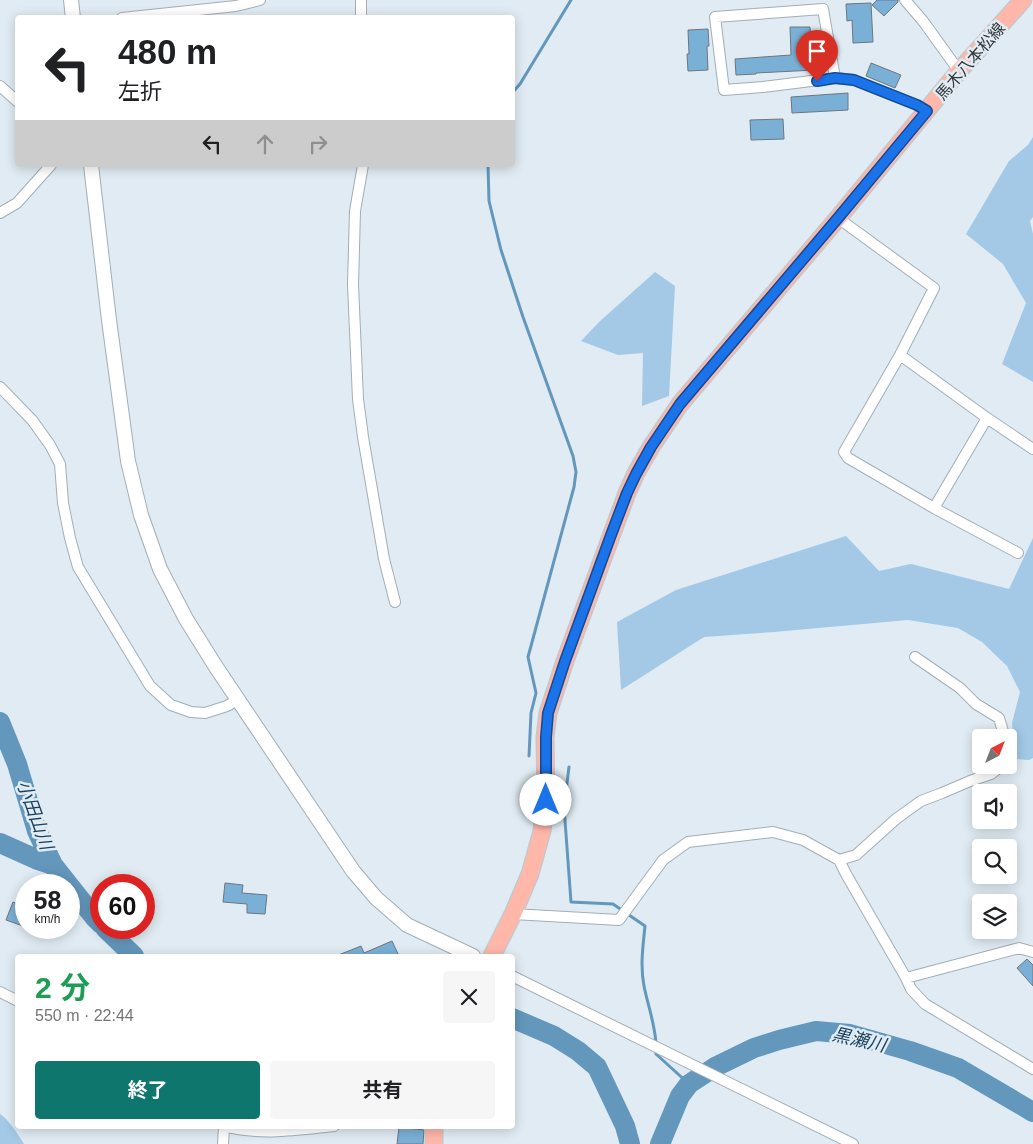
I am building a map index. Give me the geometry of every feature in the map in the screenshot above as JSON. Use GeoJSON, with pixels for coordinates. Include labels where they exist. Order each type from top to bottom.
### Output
{"type":"FeatureCollection","features":[{"type":"Feature","properties":{"kind":"main road","name":"馬木八本松線"},"geometry":{"type":"LineString","coordinates":[[493,954],[530,874],[542,831],[546,800],[548,713],[611,535],[636,474],[658,435],[680,404],[838,218],[959,71],[1023,0]]}},
{"type":"Feature","properties":{"kind":"main road"},"geometry":{"type":"LineString","coordinates":[[434,1129],[434,1144]]}},
{"type":"Feature","properties":{"kind":"street"},"geometry":{"type":"LineString","coordinates":[[71,0],[73,15]]}},
{"type":"Feature","properties":{"kind":"street"},"geometry":{"type":"LineString","coordinates":[[150,15],[236,6],[260,0]]}},
{"type":"Feature","properties":{"kind":"street"},"geometry":{"type":"LineString","coordinates":[[361,0],[361,15]]}},
{"type":"Feature","properties":{"kind":"street"},"geometry":{"type":"LineString","coordinates":[[905,0],[923,21],[959,71]]}},
{"type":"Feature","properties":{"kind":"street"},"geometry":{"type":"LineString","coordinates":[[835,78],[823,9],[715,16],[724,90],[835,78],[854,80],[917,105],[927,111]]}},
{"type":"Feature","properties":{"kind":"street"},"geometry":{"type":"LineString","coordinates":[[0,86],[15,99]]}},
{"type":"Feature","properties":{"kind":"street"},"geometry":{"type":"LineString","coordinates":[[0,213],[17,203],[49,167]]}},
{"type":"Feature","properties":{"kind":"street"},"geometry":{"type":"LineString","coordinates":[[91,167],[127,452],[141,516],[160,569],[186,619],[237,700],[353,871],[376,898],[407,925],[469,954]]}},
{"type":"Feature","properties":{"kind":"street"},"geometry":{"type":"LineString","coordinates":[[363,167],[355,211],[353,285],[358,399],[384,559],[395,602]]}},
{"type":"Feature","properties":{"kind":"street"},"geometry":{"type":"LineString","coordinates":[[838,218],[934,288],[900,355],[844,452],[848,458],[1018,554]]}},
{"type":"Feature","properties":{"kind":"street"},"geometry":{"type":"LineString","coordinates":[[900,355],[986,418],[1033,449]]}},
{"type":"Feature","properties":{"kind":"street"},"geometry":{"type":"LineString","coordinates":[[0,387],[32,420],[50,445],[60,464],[63,502],[78,567],[150,686],[171,705],[191,712],[205,713],[227,706],[237,700]]}},
{"type":"Feature","properties":{"kind":"street"},"geometry":{"type":"LineString","coordinates":[[934,508],[986,418]]}},
{"type":"Feature","properties":{"kind":"street"},"geometry":{"type":"LineString","coordinates":[[915,657],[960,688],[976,704],[999,718],[1002,729]]}},
{"type":"Feature","properties":{"kind":"street"},"geometry":{"type":"LineString","coordinates":[[840,860],[856,855],[896,819],[921,801],[991,774]]}},
{"type":"Feature","properties":{"kind":"street"},"geometry":{"type":"LineString","coordinates":[[513,914],[619,920],[663,860],[688,842],[773,832],[803,840],[840,860],[911,989],[926,1004],[1033,1069]]}},
{"type":"Feature","properties":{"kind":"street"},"geometry":{"type":"LineString","coordinates":[[906,978],[1019,948],[1033,952]]}},
{"type":"Feature","properties":{"kind":"street"},"geometry":{"type":"LineString","coordinates":[[515,977],[853,1144]]}},
{"type":"Feature","properties":{"kind":"street"},"geometry":{"type":"LineString","coordinates":[[0,992],[15,1000]]}},
{"type":"Feature","properties":{"kind":"street"},"geometry":{"type":"LineString","coordinates":[[223,1144],[224,1129]]}},
{"type":"Feature","properties":{"kind":"street"},"geometry":{"type":"LineString","coordinates":[[236,1129],[249,1132],[302,1129]]}},
{"type":"Feature","properties":{"kind":"shaded area"},"geometry":{"type":"Polygon","coordinates":[[[1033,137],[1033,217],[1030,221],[1033,234],[1033,382],[1002,364],[1026,303],[1003,264],[966,234],[1009,161],[1028,145],[1033,137]]]}},
{"type":"Feature","properties":{"kind":"shaded area"},"geometry":{"type":"Polygon","coordinates":[[[655,272],[675,286],[669,396],[642,406],[643,353],[618,355],[581,341],[599,322],[655,272]]]}},
{"type":"Feature","properties":{"kind":"shaded area"},"geometry":{"type":"Polygon","coordinates":[[[846,536],[879,571],[911,564],[1009,589],[1033,538],[1033,758],[1029,760],[1018,759],[1018,729],[1013,729],[1012,723],[1020,692],[1007,666],[982,642],[958,628],[908,620],[704,637],[621,690],[617,622],[676,590],[846,536]]]}},
{"type":"Feature","properties":{"kind":"shaded area"},"geometry":{"type":"Polygon","coordinates":[[[0,1114],[10,1124],[24,1144],[0,1144],[0,1114]]]}},
{"type":"Feature","properties":{"kind":"building"},"geometry":{"type":"Polygon","coordinates":[[[877,0],[898,0],[898,2],[884,16],[872,5],[877,0]]]}},
{"type":"Feature","properties":{"kind":"building"},"geometry":{"type":"Polygon","coordinates":[[[871,3],[873,42],[853,43],[852,20],[847,21],[846,4],[871,3]]]}},
{"type":"Feature","properties":{"kind":"building"},"geometry":{"type":"Polygon","coordinates":[[[790,27],[810,27],[815,70],[736,75],[735,59],[791,55],[790,27]]]}},
{"type":"Feature","properties":{"kind":"building"},"geometry":{"type":"Polygon","coordinates":[[[708,29],[708,70],[688,71],[688,30],[708,29]]]}},
{"type":"Feature","properties":{"kind":"building"},"geometry":{"type":"Polygon","coordinates":[[[871,63],[901,75],[895,88],[866,76],[871,63]]]}},
{"type":"Feature","properties":{"kind":"building"},"geometry":{"type":"Polygon","coordinates":[[[848,93],[848,110],[792,113],[791,97],[848,93]]]}},
{"type":"Feature","properties":{"kind":"building"},"geometry":{"type":"Polygon","coordinates":[[[783,119],[784,139],[751,140],[750,120],[783,119]]]}},
{"type":"Feature","properties":{"kind":"building"},"geometry":{"type":"Polygon","coordinates":[[[225,883],[243,885],[242,893],[267,895],[265,914],[247,913],[247,904],[223,902],[225,883]]]}},
{"type":"Feature","properties":{"kind":"building"},"geometry":{"type":"Polygon","coordinates":[[[13,902],[15,903],[15,923],[6,920],[13,902]]]}},
{"type":"Feature","properties":{"kind":"building"},"geometry":{"type":"Polygon","coordinates":[[[392,941],[398,954],[341,954],[361,946],[364,953],[392,941]]]}},
{"type":"Feature","properties":{"kind":"building"},"geometry":{"type":"Polygon","coordinates":[[[1027,959],[1033,965],[1033,986],[1017,968],[1027,959]]]}},
{"type":"Feature","properties":{"kind":"building"},"geometry":{"type":"Polygon","coordinates":[[[399,1129],[424,1130],[423,1144],[397,1144],[399,1129]]]}},
{"type":"Feature","properties":{"kind":"waterway"},"geometry":{"type":"LineString","coordinates":[[515,90],[571,0]]}},
{"type":"Feature","properties":{"kind":"waterway"},"geometry":{"type":"LineString","coordinates":[[488,167],[489,201],[501,250],[573,456],[576,472],[574,487],[528,657],[536,693],[531,713],[529,756]]}},
{"type":"Feature","properties":{"kind":"waterway","name":"小田山川"},"geometry":{"type":"LineString","coordinates":[[0,722],[17,764],[37,831],[53,865],[90,912]]}},
{"type":"Feature","properties":{"kind":"waterway"},"geometry":{"type":"LineString","coordinates":[[569,767],[564,807],[571,902],[613,904],[645,926],[642,971],[656,1044]]}},
{"type":"Feature","properties":{"kind":"waterway"},"geometry":{"type":"LineString","coordinates":[[0,843],[53,865]]}},
{"type":"Feature","properties":{"kind":"waterway","name":"小田山川"},"geometry":{"type":"LineString","coordinates":[[116,939],[132,954]]}},
{"type":"Feature","properties":{"kind":"waterway","name":"小田山川"},"geometry":{"type":"LineString","coordinates":[[515,1019],[554,1036],[578,1051],[597,1067],[625,1126],[630,1144]]}},
{"type":"Feature","properties":{"kind":"waterway","name":"黒瀬川"},"geometry":{"type":"LineString","coordinates":[[660,1144],[680,1096],[689,1084],[715,1067],[754,1048],[816,1031],[850,1034],[910,1051],[958,1068],[1033,1112]]}},
{"type":"Feature","properties":{"kind":"waterway"},"geometry":{"type":"LineString","coordinates":[[656,1051],[656,1054],[689,1084]]}},
{"type":"Feature","properties":{"kind":"route"},"geometry":{"type":"LineString","coordinates":[[546,800],[548,713],[611,535],[636,474],[658,435],[680,404],[927,111],[917,105],[854,80],[835,78],[817,81]]}}]}
